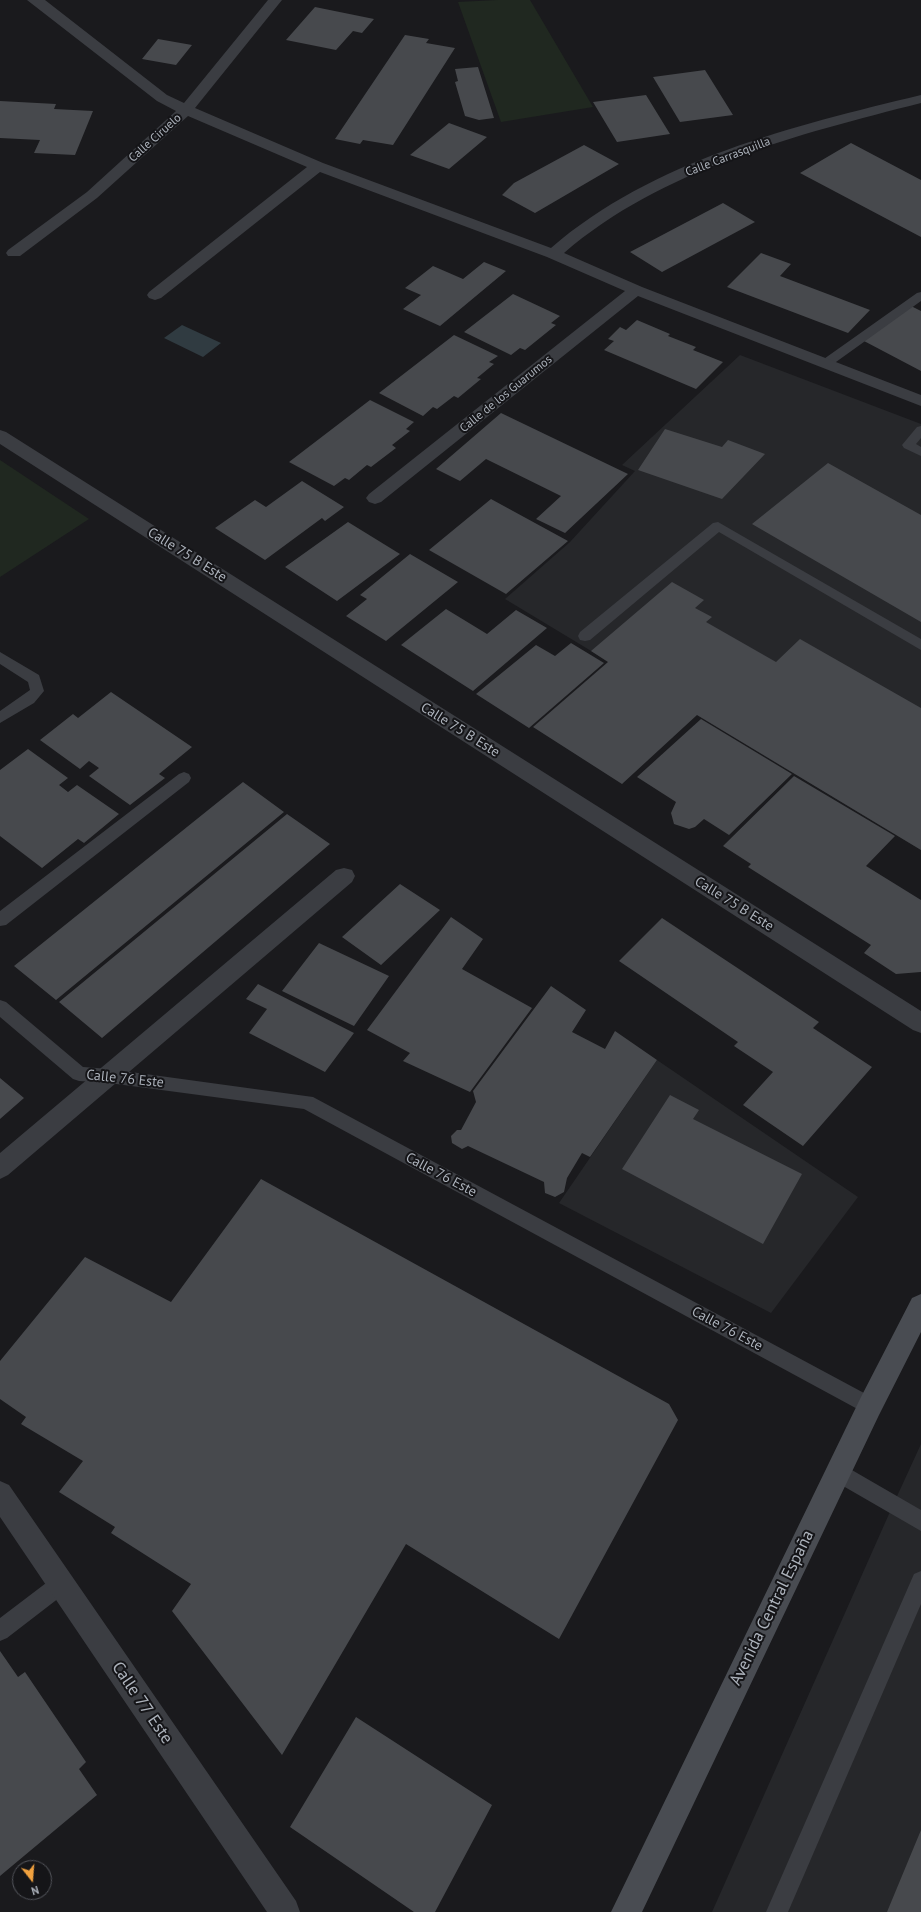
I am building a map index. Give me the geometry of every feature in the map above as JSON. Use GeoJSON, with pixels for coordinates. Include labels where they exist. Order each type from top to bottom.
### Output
{"type":"FeatureCollection","features":[{"type":"Feature","properties":{"kind":"main road","name":"Avenida Central España"},"geometry":{"type":"LineString","coordinates":[[626,1912],[870,1406],[921,1306]]}},
{"type":"Feature","properties":{"kind":"street"},"geometry":{"type":"LineString","coordinates":[[34,0],[40,2],[162,98],[186,110],[318,166],[553,254],[636,290],[921,401]]}},
{"type":"Feature","properties":{"kind":"street","name":"Calle Ciruelo"},"geometry":{"type":"LineString","coordinates":[[14,253],[92,195],[186,110],[275,0]]}},
{"type":"Feature","properties":{"kind":"street","name":"Calle Carrasquilla"},"geometry":{"type":"LineString","coordinates":[[553,254],[582,230],[631,198],[703,166],[777,138],[852,116],[921,99]]}},
{"type":"Feature","properties":{"kind":"street"},"geometry":{"type":"LineString","coordinates":[[156,295],[318,166]]}},
{"type":"Feature","properties":{"kind":"street","name":"Calle de los Guarumos"},"geometry":{"type":"LineString","coordinates":[[375,498],[636,290]]}},
{"type":"Feature","properties":{"kind":"street","name":"Calle 75 B Este"},"geometry":{"type":"LineString","coordinates":[[0,436],[921,1023]]}},
{"type":"Feature","properties":{"kind":"street"},"geometry":{"type":"LineString","coordinates":[[0,1168],[344,876]]}},
{"type":"Feature","properties":{"kind":"street","name":"Calle 77 Este"},"geometry":{"type":"LineString","coordinates":[[0,1494],[284,1912]]}},
{"type":"Feature","properties":{"kind":"lane"},"geometry":{"type":"LineString","coordinates":[[826,364],[921,296]]}},
{"type":"Feature","properties":{"kind":"lane"},"geometry":{"type":"LineString","coordinates":[[921,430],[908,445],[921,452]]}},
{"type":"Feature","properties":{"kind":"lane"},"geometry":{"type":"LineString","coordinates":[[585,636],[718,526],[921,645]]}},
{"type":"Feature","properties":{"kind":"lane"},"geometry":{"type":"LineString","coordinates":[[0,657],[34,679],[37,691],[28,700],[0,718]]}},
{"type":"Feature","properties":{"kind":"lane"},"geometry":{"type":"LineString","coordinates":[[0,920],[184,778]]}},
{"type":"Feature","properties":{"kind":"lane","name":"Calle 76 Este"},"geometry":{"type":"LineString","coordinates":[[0,1007],[79,1074],[109,1076],[307,1102],[870,1406]]}},
{"type":"Feature","properties":{"kind":"lane"},"geometry":{"type":"LineString","coordinates":[[838,1472],[921,1521]]}},
{"type":"Feature","properties":{"kind":"lane"},"geometry":{"type":"LineString","coordinates":[[777,1912],[921,1581]]}},
{"type":"Feature","properties":{"kind":"lane"},"geometry":{"type":"LineString","coordinates":[[0,1631],[61,1584]]}},
{"type":"Feature","properties":{"kind":"shaded area"},"geometry":{"type":"Polygon","coordinates":[[[530,0],[593,107],[501,122],[458,2],[530,0]]]}},
{"type":"Feature","properties":{"kind":"shaded area"},"geometry":{"type":"Polygon","coordinates":[[[182,325],[221,343],[203,357],[164,338],[182,325]]]}},
{"type":"Feature","properties":{"kind":"shaded area"},"geometry":{"type":"Polygon","coordinates":[[[740,355],[921,424],[921,850],[505,599],[570,542],[635,471],[622,465],[740,355]]]}},
{"type":"Feature","properties":{"kind":"shaded area"},"geometry":{"type":"Polygon","coordinates":[[[0,460],[89,519],[0,577],[0,460]]]}},
{"type":"Feature","properties":{"kind":"shaded area"},"geometry":{"type":"Polygon","coordinates":[[[657,1060],[858,1197],[771,1313],[559,1203],[657,1060]]]}},
{"type":"Feature","properties":{"kind":"shaded area"},"geometry":{"type":"Polygon","coordinates":[[[921,1444],[921,1912],[712,1912],[893,1505],[921,1444]]]}},
{"type":"Feature","properties":{"kind":"building"},"geometry":{"type":"Polygon","coordinates":[[[315,7],[374,19],[362,33],[353,31],[336,50],[286,40],[315,7]]]}},
{"type":"Feature","properties":{"kind":"building"},"geometry":{"type":"Polygon","coordinates":[[[405,35],[429,39],[426,43],[455,48],[393,145],[363,140],[360,144],[335,139],[405,35]]]}},
{"type":"Feature","properties":{"kind":"building"},"geometry":{"type":"Polygon","coordinates":[[[158,39],[192,45],[176,65],[142,59],[158,39]]]}},
{"type":"Feature","properties":{"kind":"building"},"geometry":{"type":"Polygon","coordinates":[[[478,67],[494,118],[479,120],[465,116],[455,82],[458,81],[455,69],[478,67]]]}},
{"type":"Feature","properties":{"kind":"building"},"geometry":{"type":"Polygon","coordinates":[[[705,70],[733,115],[680,122],[653,77],[705,70]]]}},
{"type":"Feature","properties":{"kind":"building"},"geometry":{"type":"Polygon","coordinates":[[[646,95],[670,134],[617,142],[593,102],[646,95]]]}},
{"type":"Feature","properties":{"kind":"building"},"geometry":{"type":"Polygon","coordinates":[[[0,101],[56,104],[54,109],[93,111],[75,155],[34,153],[40,140],[0,138],[0,101]]]}},
{"type":"Feature","properties":{"kind":"building"},"geometry":{"type":"Polygon","coordinates":[[[449,123],[487,137],[449,169],[410,155],[449,123]]]}},
{"type":"Feature","properties":{"kind":"building"},"geometry":{"type":"Polygon","coordinates":[[[851,143],[921,180],[921,237],[800,173],[851,143]]]}},
{"type":"Feature","properties":{"kind":"building"},"geometry":{"type":"Polygon","coordinates":[[[584,145],[619,164],[535,213],[502,195],[514,183],[584,145]]]}},
{"type":"Feature","properties":{"kind":"building"},"geometry":{"type":"Polygon","coordinates":[[[723,203],[755,222],[662,272],[630,252],[723,203]]]}},
{"type":"Feature","properties":{"kind":"building"},"geometry":{"type":"Polygon","coordinates":[[[761,253],[791,264],[780,276],[870,310],[848,333],[727,287],[761,253]]]}},
{"type":"Feature","properties":{"kind":"building"},"geometry":{"type":"Polygon","coordinates":[[[484,262],[506,271],[440,326],[403,309],[421,295],[405,288],[433,266],[463,279],[484,262]]]}},
{"type":"Feature","properties":{"kind":"building"},"geometry":{"type":"Polygon","coordinates":[[[513,294],[560,316],[551,323],[556,325],[525,350],[520,348],[511,355],[464,332],[513,294]]]}},
{"type":"Feature","properties":{"kind":"building"},"geometry":{"type":"Polygon","coordinates":[[[911,306],[921,311],[921,371],[864,341],[911,306]]]}},
{"type":"Feature","properties":{"kind":"building"},"geometry":{"type":"Polygon","coordinates":[[[637,320],[670,334],[668,336],[696,347],[693,350],[723,362],[696,389],[604,350],[614,341],[608,339],[620,327],[626,330],[637,320]]]}},
{"type":"Feature","properties":{"kind":"building"},"geometry":{"type":"Polygon","coordinates":[[[454,335],[498,356],[489,362],[494,364],[477,378],[481,379],[458,398],[454,396],[437,409],[433,407],[423,416],[379,393],[454,335]]]}},
{"type":"Feature","properties":{"kind":"building"},"geometry":{"type":"Polygon","coordinates":[[[370,400],[414,422],[406,429],[410,431],[392,445],[396,448],[371,467],[367,465],[349,480],[345,478],[334,486],[289,462],[370,400]]]}},
{"type":"Feature","properties":{"kind":"building"},"geometry":{"type":"Polygon","coordinates":[[[501,413],[628,474],[565,533],[536,519],[561,496],[486,459],[460,481],[436,469],[501,413]]]}},
{"type":"Feature","properties":{"kind":"building"},"geometry":{"type":"Polygon","coordinates":[[[665,429],[722,447],[728,440],[765,454],[722,499],[638,470],[665,429]]]}},
{"type":"Feature","properties":{"kind":"building"},"geometry":{"type":"Polygon","coordinates":[[[828,463],[921,515],[921,622],[752,524],[828,463]]]}},
{"type":"Feature","properties":{"kind":"building"},"geometry":{"type":"Polygon","coordinates":[[[302,481],[344,507],[325,521],[322,518],[265,560],[215,528],[255,500],[266,507],[302,481]]]}},
{"type":"Feature","properties":{"kind":"building"},"geometry":{"type":"Polygon","coordinates":[[[491,499],[568,541],[506,594],[429,550],[491,499]]]}},
{"type":"Feature","properties":{"kind":"building"},"geometry":{"type":"Polygon","coordinates":[[[348,522],[400,554],[337,601],[285,567],[348,522]]]}},
{"type":"Feature","properties":{"kind":"building"},"geometry":{"type":"Polygon","coordinates":[[[410,554],[458,582],[386,641],[346,616],[367,599],[360,595],[410,554]]]}},
{"type":"Feature","properties":{"kind":"building"},"geometry":{"type":"Polygon","coordinates":[[[672,582],[704,600],[695,608],[712,617],[706,622],[776,662],[800,639],[921,708],[921,850],[697,715],[622,784],[533,727],[608,662],[591,651],[672,582]]]}},
{"type":"Feature","properties":{"kind":"building"},"geometry":{"type":"Polygon","coordinates":[[[446,609],[487,634],[516,610],[547,628],[473,691],[401,645],[446,609]]]}},
{"type":"Feature","properties":{"kind":"building"},"geometry":{"type":"Polygon","coordinates":[[[571,643],[604,663],[529,728],[476,694],[536,645],[555,656],[571,643]]]}},
{"type":"Feature","properties":{"kind":"building"},"geometry":{"type":"Polygon","coordinates":[[[111,692],[192,747],[159,774],[165,778],[130,805],[89,776],[99,768],[89,761],[80,769],[40,740],[73,714],[78,718],[111,692]]]}},
{"type":"Feature","properties":{"kind":"building"},"geometry":{"type":"Polygon","coordinates":[[[701,719],[792,774],[729,835],[704,819],[695,827],[689,829],[674,824],[671,813],[676,802],[637,777],[701,719]]]}},
{"type":"Feature","properties":{"kind":"building"},"geometry":{"type":"Polygon","coordinates":[[[28,749],[68,778],[59,785],[68,792],[77,785],[119,814],[84,843],[78,839],[42,868],[0,836],[0,770],[28,749]]]}},
{"type":"Feature","properties":{"kind":"building"},"geometry":{"type":"Polygon","coordinates":[[[794,776],[895,836],[866,866],[921,900],[921,972],[896,974],[864,953],[871,945],[748,867],[751,864],[723,846],[794,776]]]}},
{"type":"Feature","properties":{"kind":"building"},"geometry":{"type":"Polygon","coordinates":[[[243,782],[284,812],[56,1000],[14,966],[243,782]]]}},
{"type":"Feature","properties":{"kind":"building"},"geometry":{"type":"Polygon","coordinates":[[[287,814],[330,844],[102,1038],[59,1002],[287,814]]]}},
{"type":"Feature","properties":{"kind":"building"},"geometry":{"type":"Polygon","coordinates":[[[400,884],[440,910],[381,965],[342,937],[400,884]]]}},
{"type":"Feature","properties":{"kind":"building"},"geometry":{"type":"Polygon","coordinates":[[[451,917],[483,939],[462,969],[532,1008],[470,1092],[403,1061],[410,1053],[367,1030],[451,917]]]}},
{"type":"Feature","properties":{"kind":"building"},"geometry":{"type":"Polygon","coordinates":[[[662,918],[819,1022],[813,1028],[872,1067],[803,1146],[743,1105],[773,1072],[734,1046],[738,1042],[619,961],[662,918]]]}},
{"type":"Feature","properties":{"kind":"building"},"geometry":{"type":"Polygon","coordinates":[[[319,943],[389,976],[354,1026],[282,991],[319,943]]]}},
{"type":"Feature","properties":{"kind":"building"},"geometry":{"type":"Polygon","coordinates":[[[258,984],[354,1033],[325,1072],[249,1033],[267,1009],[246,999],[258,984]]]}},
{"type":"Feature","properties":{"kind":"building"},"geometry":{"type":"Polygon","coordinates":[[[551,986],[586,1010],[572,1032],[605,1049],[615,1031],[657,1060],[590,1157],[582,1153],[567,1178],[564,1192],[555,1197],[545,1193],[544,1182],[468,1146],[462,1149],[452,1143],[451,1136],[457,1130],[461,1130],[476,1102],[473,1091],[551,986]]]}},
{"type":"Feature","properties":{"kind":"building"},"geometry":{"type":"Polygon","coordinates":[[[0,1078],[24,1098],[0,1119],[0,1078]]]}},
{"type":"Feature","properties":{"kind":"building"},"geometry":{"type":"Polygon","coordinates":[[[670,1095],[699,1110],[693,1119],[802,1174],[763,1244],[622,1169],[670,1095]]]}},
{"type":"Feature","properties":{"kind":"building"},"geometry":{"type":"Polygon","coordinates":[[[261,1179],[669,1404],[678,1420],[559,1639],[406,1544],[282,1755],[172,1611],[191,1584],[111,1533],[115,1527],[59,1492],[83,1461],[21,1424],[26,1417],[0,1399],[0,1361],[85,1257],[171,1302],[261,1179]]]}},
{"type":"Feature","properties":{"kind":"building"},"geometry":{"type":"Polygon","coordinates":[[[0,1651],[18,1677],[25,1672],[86,1762],[79,1769],[97,1795],[19,1860],[12,1860],[12,1866],[0,1876],[0,1651]]]}},
{"type":"Feature","properties":{"kind":"building"},"geometry":{"type":"Polygon","coordinates":[[[356,1717],[492,1805],[435,1912],[414,1912],[290,1827],[356,1717]]]}},
{"type":"Feature","properties":{"kind":"building"},"geometry":{"type":"Polygon","coordinates":[[[921,1830],[921,1912],[887,1912],[921,1830]]]}}]}
